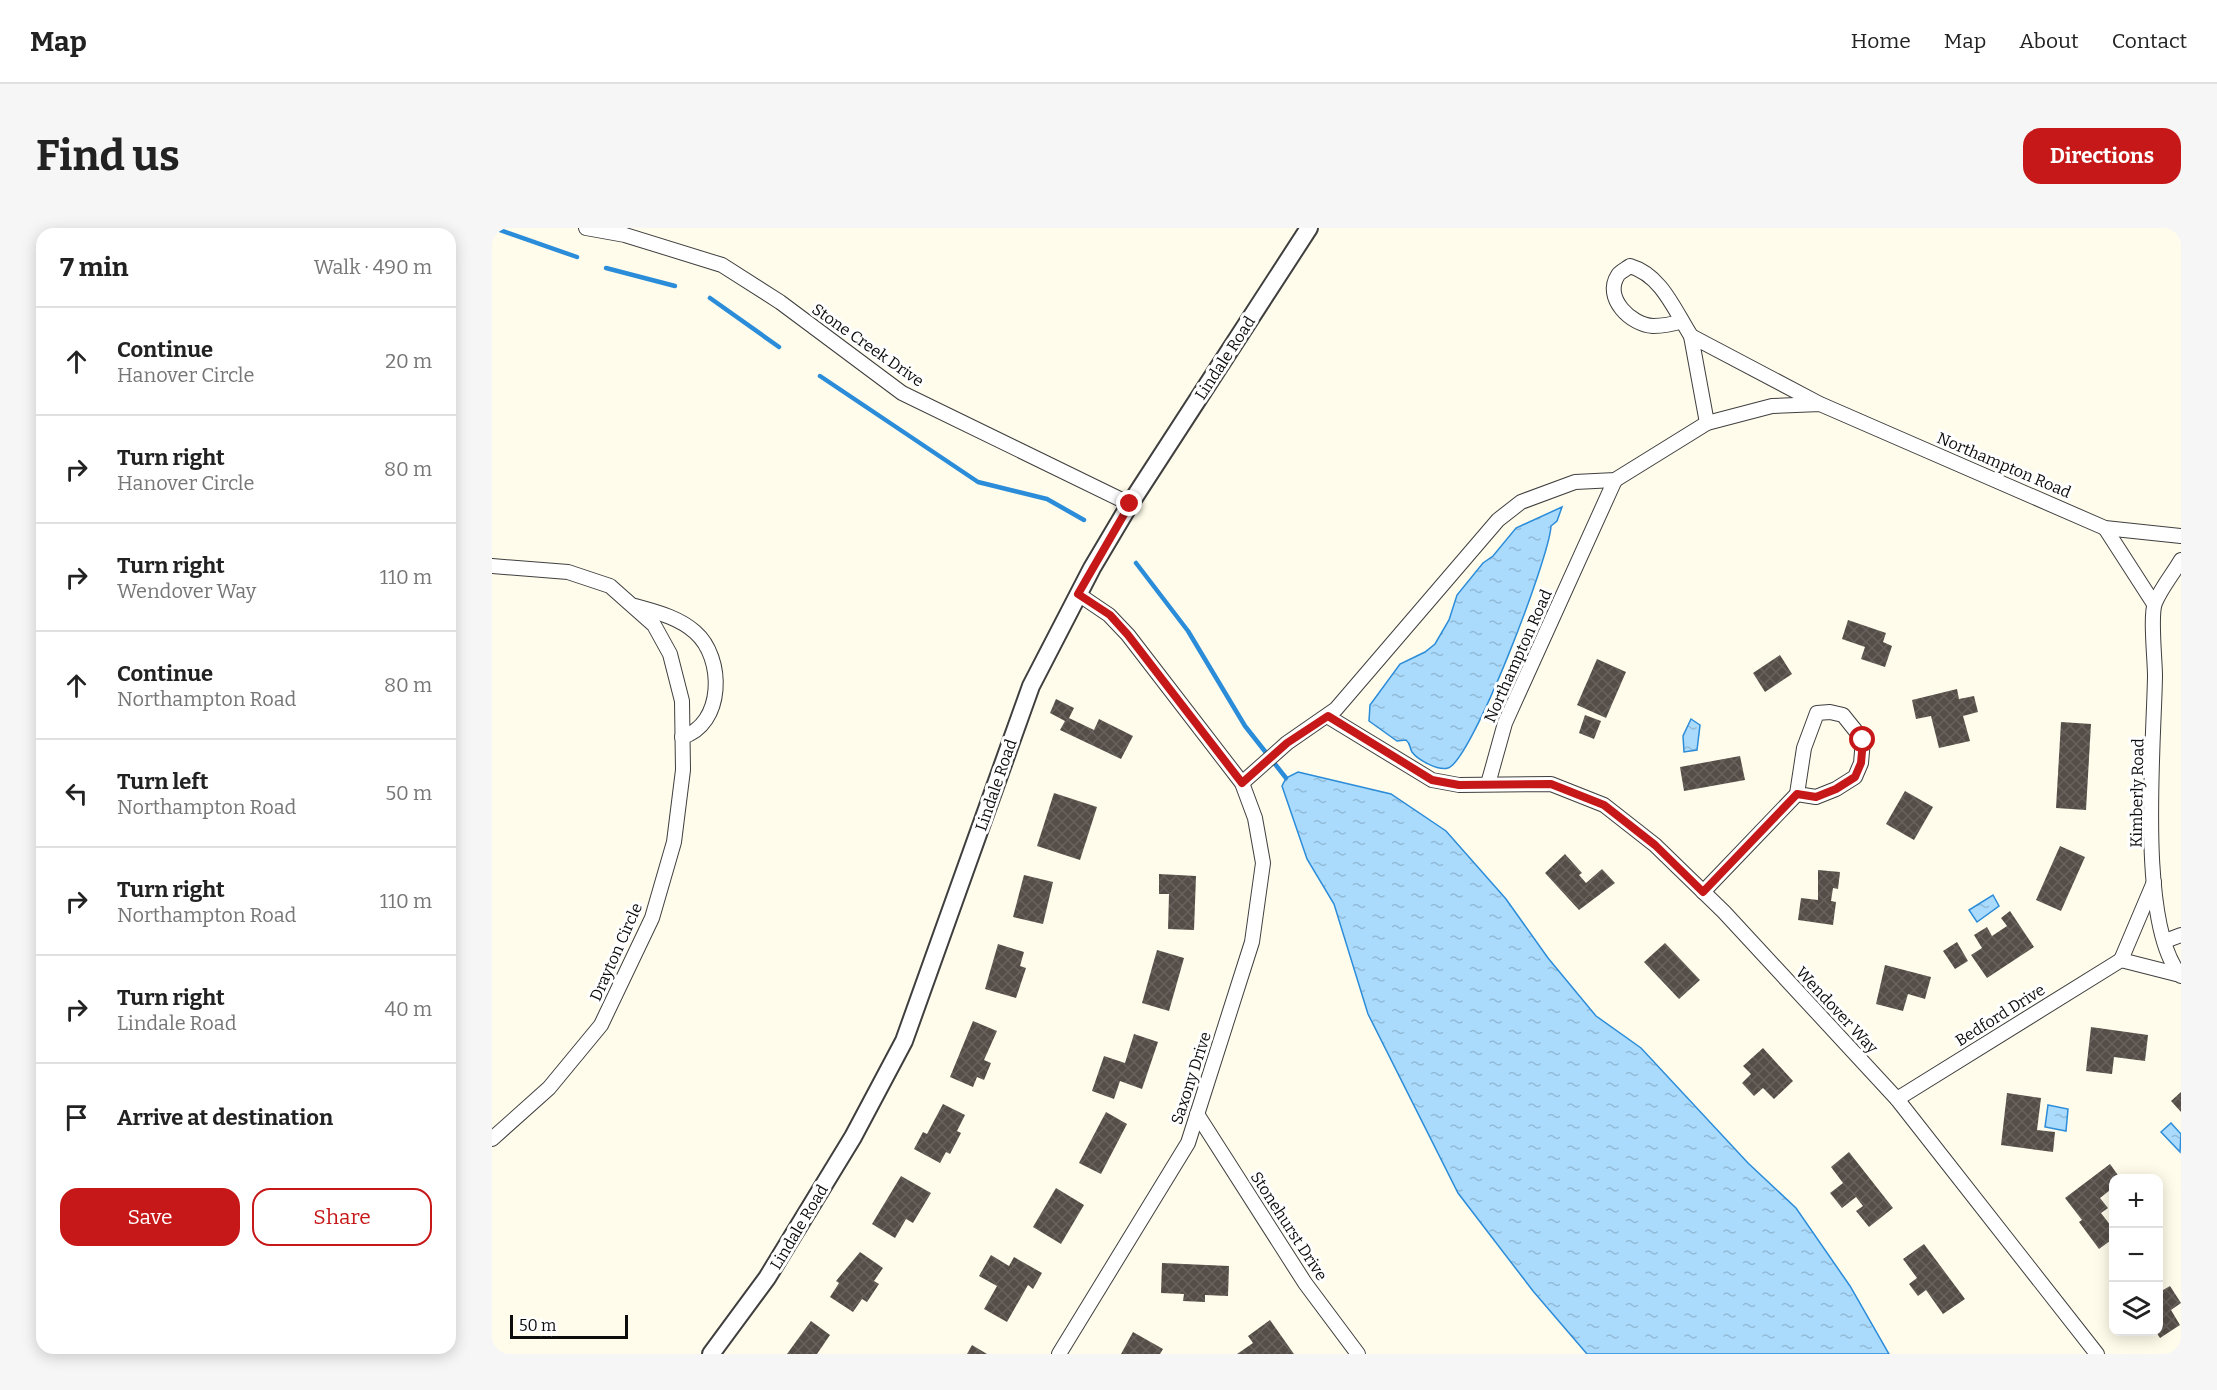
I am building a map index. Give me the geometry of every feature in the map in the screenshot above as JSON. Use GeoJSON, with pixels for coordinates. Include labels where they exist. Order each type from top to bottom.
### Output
{"type":"FeatureCollection","features":[{"type":"Feature","properties":{"kind":"street","name":"Stone Creek Drive"},"geometry":{"type":"LineString","coordinates":[[586,228],[605,230],[701,257],[722,266],[780,302],[847,355],[902,393],[1130,504]]}},
{"type":"Feature","properties":{"kind":"street","name":"Lindale Road"},"geometry":{"type":"LineString","coordinates":[[711,1354],[767,1278],[853,1137],[904,1041],[1031,686],[1078,594],[1130,504],[1309,228]]}},
{"type":"Feature","properties":{"kind":"street"},"geometry":{"type":"LineString","coordinates":[[1682,321],[1652,326],[1634,319],[1620,308],[1613,290],[1618,275],[1629,266],[1642,270],[1656,280],[1682,321],[1691,336],[1707,423]]}},
{"type":"Feature","properties":{"kind":"street","name":"Northampton Road"},"geometry":{"type":"LineString","coordinates":[[1691,336],[1820,404],[2105,528],[2181,536]]}},
{"type":"Feature","properties":{"kind":"street","name":"Northampton Road"},"geometry":{"type":"LineString","coordinates":[[1242,783],[1287,743],[1328,716],[1498,520],[1521,502],[1575,482],[1615,480],[1707,423],[1772,406],[1820,404]]}},
{"type":"Feature","properties":{"kind":"street","name":"Northampton Road"},"geometry":{"type":"LineString","coordinates":[[1488,783],[1504,723],[1615,480]]}},
{"type":"Feature","properties":{"kind":"street"},"geometry":{"type":"LineString","coordinates":[[2105,528],[2154,604],[2181,560]]}},
{"type":"Feature","properties":{"kind":"street","name":"Drayton Circle"},"geometry":{"type":"LineString","coordinates":[[492,566],[568,572],[610,586],[635,606],[654,626],[670,654],[682,702],[683,770],[674,842],[652,918],[601,1025],[549,1088],[492,1139]]}},
{"type":"Feature","properties":{"kind":"street"},"geometry":{"type":"LineString","coordinates":[[1078,594],[1110,615],[1128,635],[1242,783]]}},
{"type":"Feature","properties":{"kind":"street","name":"Kimberly Road"},"geometry":{"type":"LineString","coordinates":[[2154,604],[2151,842],[2157,913],[2173,967],[2180,975]]}},
{"type":"Feature","properties":{"kind":"street","name":"Drayton Circle"},"geometry":{"type":"LineString","coordinates":[[635,606],[663,613],[696,633],[716,666],[716,695],[695,733],[682,737]]}},
{"type":"Feature","properties":{"kind":"street"},"geometry":{"type":"LineString","coordinates":[[1703,892],[1797,794],[1804,748],[1817,713],[1830,712],[1843,716],[1863,740],[1861,763],[1855,777],[1836,789],[1816,797],[1797,794]]}},
{"type":"Feature","properties":{"kind":"street"},"geometry":{"type":"LineString","coordinates":[[1328,716],[1432,780],[1459,785],[1488,783]]}},
{"type":"Feature","properties":{"kind":"street","name":"Saxony Drive"},"geometry":{"type":"LineString","coordinates":[[1059,1354],[1188,1143],[1252,942],[1262,871],[1255,818],[1242,783]]}},
{"type":"Feature","properties":{"kind":"street","name":"Wendover Way"},"geometry":{"type":"LineString","coordinates":[[1488,783],[1551,784],[1604,805],[1655,845],[1703,892],[1897,1099],[2097,1354]]}},
{"type":"Feature","properties":{"kind":"street"},"geometry":{"type":"LineString","coordinates":[[2154,880],[2121,960],[2180,975]]}},
{"type":"Feature","properties":{"kind":"street"},"geometry":{"type":"LineString","coordinates":[[2165,941],[2181,935]]}},
{"type":"Feature","properties":{"kind":"street","name":"Bedford Drive"},"geometry":{"type":"LineString","coordinates":[[1897,1099],[2121,960]]}},
{"type":"Feature","properties":{"kind":"street","name":"Stonehurst Drive"},"geometry":{"type":"LineString","coordinates":[[1197,1114],[1305,1283],[1358,1354]]}},
{"type":"Feature","properties":{"kind":"water"},"geometry":{"type":"Polygon","coordinates":[[[1562,507],[1557,521],[1551,526],[1538,575],[1508,656],[1474,731],[1459,757],[1448,768],[1428,764],[1412,752],[1406,740],[1397,741],[1369,721],[1370,705],[1400,664],[1425,652],[1435,644],[1449,620],[1457,595],[1516,528],[1562,507]]]}},
{"type":"Feature","properties":{"kind":"water"},"geometry":{"type":"Polygon","coordinates":[[[1691,719],[1700,725],[1697,750],[1684,752],[1683,736],[1691,719]]]}},
{"type":"Feature","properties":{"kind":"water"},"geometry":{"type":"Polygon","coordinates":[[[1298,772],[1391,794],[1446,831],[1506,899],[1548,958],[1596,1016],[1641,1048],[1748,1163],[1796,1208],[1850,1286],[1889,1354],[1587,1354],[1533,1291],[1458,1193],[1368,1014],[1334,904],[1307,859],[1282,786],[1286,778],[1298,772]]]}},
{"type":"Feature","properties":{"kind":"water"},"geometry":{"type":"Polygon","coordinates":[[[1993,895],[1999,906],[1977,922],[1969,910],[1993,895]]]}},
{"type":"Feature","properties":{"kind":"water"},"geometry":{"type":"Polygon","coordinates":[[[2048,1105],[2068,1109],[2066,1131],[2045,1127],[2048,1105]]]}},
{"type":"Feature","properties":{"kind":"water"},"geometry":{"type":"Polygon","coordinates":[[[2171,1123],[2181,1134],[2180,1152],[2161,1132],[2171,1123]]]}},
{"type":"Feature","properties":{"kind":"building"},"geometry":{"type":"Polygon","coordinates":[[[1848,620],[1886,633],[1883,642],[1892,646],[1885,667],[1861,659],[1865,647],[1842,639],[1848,620]]]}},
{"type":"Feature","properties":{"kind":"building"},"geometry":{"type":"Polygon","coordinates":[[[1780,655],[1792,674],[1765,692],[1753,673],[1780,655]]]}},
{"type":"Feature","properties":{"kind":"building"},"geometry":{"type":"Polygon","coordinates":[[[1597,659],[1626,672],[1606,718],[1577,705],[1597,659]]]}},
{"type":"Feature","properties":{"kind":"building"},"geometry":{"type":"Polygon","coordinates":[[[1957,689],[1959,699],[1974,696],[1978,712],[1963,716],[1970,741],[1939,748],[1931,716],[1916,719],[1912,700],[1957,689]]]}},
{"type":"Feature","properties":{"kind":"building"},"geometry":{"type":"Polygon","coordinates":[[[1056,699],[1074,708],[1069,718],[1094,730],[1099,719],[1133,736],[1121,759],[1060,730],[1065,721],[1050,713],[1056,699]]]}},
{"type":"Feature","properties":{"kind":"building"},"geometry":{"type":"Polygon","coordinates":[[[1585,715],[1601,721],[1594,739],[1579,733],[1585,715]]]}},
{"type":"Feature","properties":{"kind":"building"},"geometry":{"type":"Polygon","coordinates":[[[2061,722],[2091,724],[2086,810],[2056,808],[2061,722]]]}},
{"type":"Feature","properties":{"kind":"building"},"geometry":{"type":"Polygon","coordinates":[[[1740,756],[1745,780],[1684,791],[1680,767],[1740,756]]]}},
{"type":"Feature","properties":{"kind":"building"},"geometry":{"type":"Polygon","coordinates":[[[1905,791],[1933,807],[1914,840],[1886,824],[1905,791]]]}},
{"type":"Feature","properties":{"kind":"building"},"geometry":{"type":"Polygon","coordinates":[[[1054,793],[1097,807],[1080,860],[1037,846],[1054,793]]]}},
{"type":"Feature","properties":{"kind":"building"},"geometry":{"type":"Polygon","coordinates":[[[2060,846],[2085,857],[2061,911],[2036,900],[2060,846]]]}},
{"type":"Feature","properties":{"kind":"building"},"geometry":{"type":"Polygon","coordinates":[[[1565,854],[1582,873],[1579,875],[1586,883],[1602,869],[1615,883],[1579,910],[1545,873],[1565,854]]]}},
{"type":"Feature","properties":{"kind":"building"},"geometry":{"type":"Polygon","coordinates":[[[1818,870],[1840,872],[1838,889],[1833,888],[1831,901],[1836,902],[1833,925],[1798,920],[1801,898],[1818,900],[1818,870]]]}},
{"type":"Feature","properties":{"kind":"building"},"geometry":{"type":"Polygon","coordinates":[[[1159,874],[1196,876],[1194,930],[1168,929],[1169,894],[1159,894],[1159,874]]]}},
{"type":"Feature","properties":{"kind":"building"},"geometry":{"type":"Polygon","coordinates":[[[1024,875],[1053,882],[1043,924],[1013,917],[1024,875]]]}},
{"type":"Feature","properties":{"kind":"building"},"geometry":{"type":"Polygon","coordinates":[[[2010,911],[2034,947],[1987,978],[1971,955],[1982,948],[1974,935],[1987,927],[1992,936],[2007,926],[2001,918],[2010,911]]]}},
{"type":"Feature","properties":{"kind":"building"},"geometry":{"type":"Polygon","coordinates":[[[1957,942],[1968,961],[1955,969],[1943,951],[1957,942]]]}},
{"type":"Feature","properties":{"kind":"building"},"geometry":{"type":"Polygon","coordinates":[[[1665,943],[1700,980],[1679,999],[1644,962],[1665,943]]]}},
{"type":"Feature","properties":{"kind":"building"},"geometry":{"type":"Polygon","coordinates":[[[998,944],[1024,952],[1020,966],[1026,968],[1016,998],[985,989],[998,944]]]}},
{"type":"Feature","properties":{"kind":"building"},"geometry":{"type":"Polygon","coordinates":[[[1157,950],[1184,958],[1169,1011],[1142,1003],[1157,950]]]}},
{"type":"Feature","properties":{"kind":"building"},"geometry":{"type":"Polygon","coordinates":[[[1885,965],[1931,977],[1925,999],[1908,994],[1903,1011],[1876,1004],[1885,965]]]}},
{"type":"Feature","properties":{"kind":"building"},"geometry":{"type":"Polygon","coordinates":[[[973,1021],[997,1031],[984,1060],[991,1063],[984,1080],[977,1077],[973,1087],[950,1077],[973,1021]]]}},
{"type":"Feature","properties":{"kind":"building"},"geometry":{"type":"Polygon","coordinates":[[[2091,1027],[2148,1035],[2145,1061],[2114,1057],[2112,1074],[2086,1071],[2091,1027]]]}},
{"type":"Feature","properties":{"kind":"building"},"geometry":{"type":"Polygon","coordinates":[[[1134,1034],[1158,1042],[1142,1089],[1120,1081],[1114,1099],[1092,1091],[1104,1056],[1125,1063],[1134,1034]]]}},
{"type":"Feature","properties":{"kind":"building"},"geometry":{"type":"Polygon","coordinates":[[[1763,1048],[1793,1081],[1774,1099],[1763,1088],[1754,1096],[1742,1083],[1751,1074],[1743,1066],[1763,1048]]]}},
{"type":"Feature","properties":{"kind":"building"},"geometry":{"type":"Polygon","coordinates":[[[2181,1092],[2181,1112],[2171,1101],[2181,1092]]]}},
{"type":"Feature","properties":{"kind":"building"},"geometry":{"type":"Polygon","coordinates":[[[2007,1093],[2041,1098],[2037,1130],[2055,1132],[2053,1152],[2001,1145],[2007,1093]]]}},
{"type":"Feature","properties":{"kind":"building"},"geometry":{"type":"Polygon","coordinates":[[[943,1104],[965,1115],[957,1131],[961,1133],[950,1154],[946,1152],[940,1163],[914,1149],[923,1132],[927,1134],[943,1104]]]}},
{"type":"Feature","properties":{"kind":"building"},"geometry":{"type":"Polygon","coordinates":[[[1106,1112],[1127,1124],[1101,1174],[1079,1163],[1106,1112]]]}},
{"type":"Feature","properties":{"kind":"building"},"geometry":{"type":"Polygon","coordinates":[[[1849,1152],[1893,1208],[1869,1227],[1856,1211],[1863,1206],[1856,1197],[1842,1208],[1830,1193],[1843,1183],[1831,1167],[1849,1152]]]}},
{"type":"Feature","properties":{"kind":"building"},"geometry":{"type":"Polygon","coordinates":[[[2110,1164],[2117,1174],[2109,1174],[2109,1191],[2100,1198],[2108,1208],[2101,1213],[2109,1223],[2109,1242],[2099,1249],[2079,1222],[2082,1220],[2065,1198],[2110,1164]]]}},
{"type":"Feature","properties":{"kind":"building"},"geometry":{"type":"Polygon","coordinates":[[[901,1176],[931,1193],[913,1223],[906,1219],[895,1238],[872,1224],[901,1176]]]}},
{"type":"Feature","properties":{"kind":"building"},"geometry":{"type":"Polygon","coordinates":[[[1056,1188],[1084,1205],[1061,1244],[1033,1227],[1056,1188]]]}},
{"type":"Feature","properties":{"kind":"building"},"geometry":{"type":"Polygon","coordinates":[[[1924,1244],[1965,1299],[1943,1314],[1926,1290],[1918,1296],[1909,1284],[1917,1278],[1903,1259],[1924,1244]]]}},
{"type":"Feature","properties":{"kind":"building"},"geometry":{"type":"Polygon","coordinates":[[[860,1252],[883,1268],[874,1281],[879,1284],[867,1302],[862,1299],[853,1312],[830,1297],[839,1283],[836,1281],[860,1252]]]}},
{"type":"Feature","properties":{"kind":"building"},"geometry":{"type":"Polygon","coordinates":[[[991,1255],[1009,1266],[1014,1257],[1042,1273],[1033,1289],[1028,1285],[1007,1322],[984,1309],[997,1286],[979,1276],[991,1255]]]}},
{"type":"Feature","properties":{"kind":"building"},"geometry":{"type":"Polygon","coordinates":[[[1162,1263],[1229,1266],[1228,1296],[1205,1295],[1205,1302],[1183,1301],[1184,1294],[1161,1293],[1162,1263]]]}},
{"type":"Feature","properties":{"kind":"building"},"geometry":{"type":"Polygon","coordinates":[[[2170,1286],[2181,1303],[2171,1310],[2180,1325],[2160,1338],[2159,1336],[2163,1336],[2163,1290],[2170,1286]]]}},
{"type":"Feature","properties":{"kind":"building"},"geometry":{"type":"Polygon","coordinates":[[[1270,1320],[1294,1354],[1237,1354],[1253,1343],[1248,1336],[1270,1320]]]}},
{"type":"Feature","properties":{"kind":"building"},"geometry":{"type":"Polygon","coordinates":[[[811,1321],[830,1335],[817,1354],[787,1354],[811,1321]]]}},
{"type":"Feature","properties":{"kind":"building"},"geometry":{"type":"Polygon","coordinates":[[[1133,1332],[1163,1349],[1160,1354],[1121,1354],[1133,1332]]]}},
{"type":"Feature","properties":{"kind":"building"},"geometry":{"type":"Polygon","coordinates":[[[972,1345],[987,1354],[967,1354],[972,1345]]]}},
{"type":"Feature","properties":{"kind":"waterway"},"geometry":{"type":"LineString","coordinates":[[494,228],[577,257]]}},
{"type":"Feature","properties":{"kind":"waterway"},"geometry":{"type":"LineString","coordinates":[[606,268],[675,286]]}},
{"type":"Feature","properties":{"kind":"waterway"},"geometry":{"type":"LineString","coordinates":[[710,298],[779,347]]}},
{"type":"Feature","properties":{"kind":"waterway"},"geometry":{"type":"LineString","coordinates":[[820,376],[978,482],[1047,499],[1084,520]]}},
{"type":"Feature","properties":{"kind":"waterway"},"geometry":{"type":"LineString","coordinates":[[1136,563],[1188,631],[1245,726],[1286,778]]}},
{"type":"Feature","properties":{"kind":"route"},"geometry":{"type":"LineString","coordinates":[[1130,504],[1078,594],[1110,615],[1128,635],[1242,783],[1287,743],[1328,716],[1432,780],[1459,785],[1551,784],[1604,805],[1655,845],[1703,892],[1797,794],[1816,797],[1836,789],[1855,777],[1861,763],[1863,740]]}}]}
